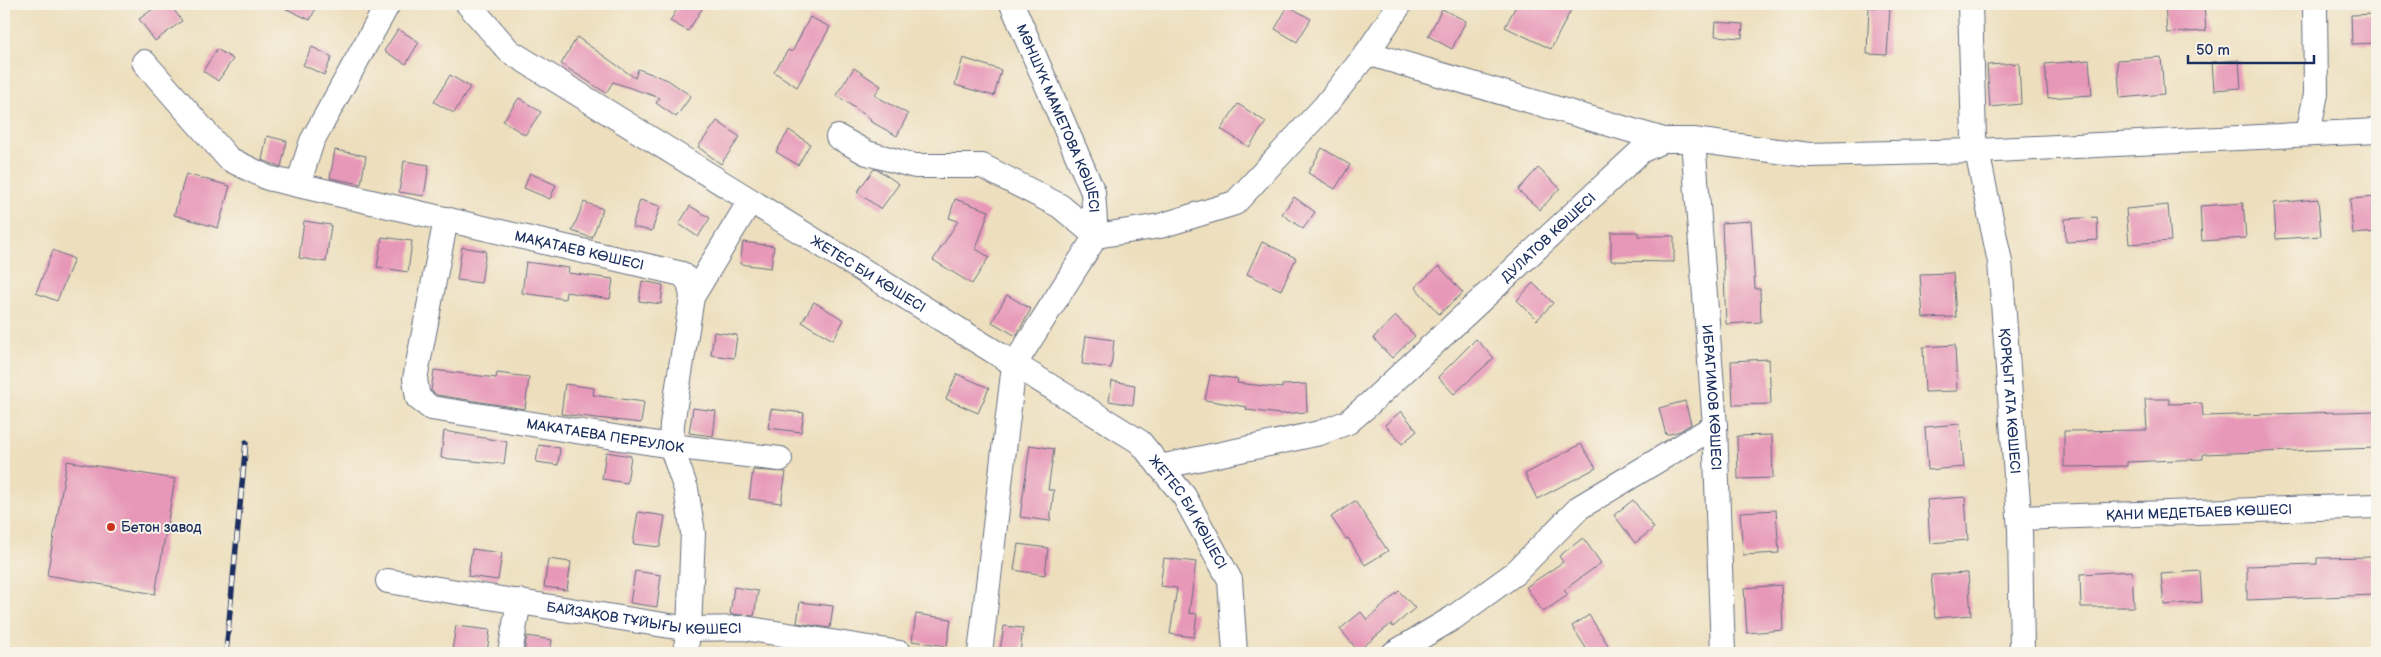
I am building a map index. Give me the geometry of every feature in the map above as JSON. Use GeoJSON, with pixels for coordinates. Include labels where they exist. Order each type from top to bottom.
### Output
{"type":"FeatureCollection","features":[{"type":"Feature","properties":{"kind":"street"},"geometry":{"type":"LineString","coordinates":[[298,185],[312,141],[388,4]]}},
{"type":"Feature","properties":{"kind":"street","name":"ЖЕТЕС БИ КӨШЕСІ"},"geometry":{"type":"LineString","coordinates":[[468,4],[509,51],[1014,366],[1140,442],[1184,496],[1230,580],[1235,653]]}},
{"type":"Feature","properties":{"kind":"street","name":"МӘНШҮК МАМЕТОВА КӨШЕСІ"},"geometry":{"type":"LineString","coordinates":[[1012,4],[1092,192],[1096,236]]}},
{"type":"Feature","properties":{"kind":"street"},"geometry":{"type":"LineString","coordinates":[[838,137],[867,152],[915,166],[982,166],[1060,206],[1096,236],[1160,226],[1235,203],[1325,106],[1368,53],[1400,4]]}},
{"type":"Feature","properties":{"kind":"street","name":"ҚОРҚЫТ АТА КӨШЕСІ"},"geometry":{"type":"LineString","coordinates":[[1970,4],[1974,138],[2000,262],[2020,518],[2022,653]]}},
{"type":"Feature","properties":{"kind":"street"},"geometry":{"type":"LineString","coordinates":[[2308,134],[2316,94],[2314,4]]}},
{"type":"Feature","properties":{"kind":"street"},"geometry":{"type":"LineString","coordinates":[[1368,53],[1664,140]]}},
{"type":"Feature","properties":{"kind":"street","name":"МАҚАТАЕВ КӨШЕСІ"},"geometry":{"type":"LineString","coordinates":[[144,62],[229,159],[268,178],[682,274],[690,282],[692,297]]}},
{"type":"Feature","properties":{"kind":"street"},"geometry":{"type":"LineString","coordinates":[[1977,151],[2377,131]]}},
{"type":"Feature","properties":{"kind":"street","name":"ДУЛАТОВ КӨШЕСІ"},"geometry":{"type":"LineString","coordinates":[[1160,467],[1320,433],[1348,422],[1641,151],[1664,140],[1693,140],[1809,155],[1977,151]]}},
{"type":"Feature","properties":{"kind":"street","name":"ИБРАГИМОВ КӨШЕСІ"},"geometry":{"type":"LineString","coordinates":[[1693,140],[1715,426],[1723,653]]}},
{"type":"Feature","properties":{"kind":"street"},"geometry":{"type":"LineString","coordinates":[[685,653],[689,629],[693,532],[686,489],[671,446],[672,424],[692,297],[750,201]]}},
{"type":"Feature","properties":{"kind":"street","name":"МАКАТАЕВА ПЕРЕУЛОК"},"geometry":{"type":"LineString","coordinates":[[446,220],[415,379],[418,398],[431,408],[671,446],[780,459]]}},
{"type":"Feature","properties":{"kind":"street"},"geometry":{"type":"LineString","coordinates":[[980,653],[1014,366],[1096,236]]}},
{"type":"Feature","properties":{"kind":"street"},"geometry":{"type":"LineString","coordinates":[[1394,653],[1453,618],[1515,573],[1580,507],[1715,426]]}},
{"type":"Feature","properties":{"kind":"street","name":"ҚАНИ МЕДЕТБАЕВ КӨШЕСІ"},"geometry":{"type":"LineString","coordinates":[[2020,518],[2377,506]]}},
{"type":"Feature","properties":{"kind":"street","name":"БАЙЗАҚОВ ТҰЙЫҒЫ КӨШЕСІ"},"geometry":{"type":"LineString","coordinates":[[388,581],[689,629],[744,628],[900,653]]}},
{"type":"Feature","properties":{"kind":"street"},"geometry":{"type":"LineString","coordinates":[[510,653],[519,601]]}},
{"type":"Feature","properties":{"kind":"building"},"geometry":{"type":"Polygon","coordinates":[[[160,4],[170,4],[182,21],[155,41],[139,19],[160,4]]]}},
{"type":"Feature","properties":{"kind":"building"},"geometry":{"type":"Polygon","coordinates":[[[276,4],[318,4],[310,20],[276,4]]]}},
{"type":"Feature","properties":{"kind":"building"},"geometry":{"type":"Polygon","coordinates":[[[680,4],[705,4],[688,31],[670,21],[680,4]]]}},
{"type":"Feature","properties":{"kind":"building"},"geometry":{"type":"Polygon","coordinates":[[[1517,4],[1563,4],[1572,8],[1551,49],[1505,27],[1517,4]]]}},
{"type":"Feature","properties":{"kind":"building"},"geometry":{"type":"Polygon","coordinates":[[[2165,4],[2204,4],[2206,31],[2167,33],[2165,4]]]}},
{"type":"Feature","properties":{"kind":"building"},"geometry":{"type":"Polygon","coordinates":[[[1288,6],[1311,19],[1297,42],[1275,29],[1288,6]]]}},
{"type":"Feature","properties":{"kind":"building"},"geometry":{"type":"Polygon","coordinates":[[[1869,7],[1890,8],[1887,55],[1867,54],[1869,7]]]}},
{"type":"Feature","properties":{"kind":"building"},"geometry":{"type":"Polygon","coordinates":[[[1442,9],[1466,21],[1452,49],[1428,36],[1442,9]]]}},
{"type":"Feature","properties":{"kind":"building"},"geometry":{"type":"Polygon","coordinates":[[[2377,14],[2377,43],[2352,44],[2351,15],[2377,14]]]}},
{"type":"Feature","properties":{"kind":"building"},"geometry":{"type":"Polygon","coordinates":[[[810,17],[830,27],[797,87],[774,72],[788,50],[792,52],[810,17]]]}},
{"type":"Feature","properties":{"kind":"building"},"geometry":{"type":"Polygon","coordinates":[[[1716,22],[1743,24],[1742,38],[1715,36],[1716,22]]]}},
{"type":"Feature","properties":{"kind":"building"},"geometry":{"type":"Polygon","coordinates":[[[398,29],[419,42],[406,64],[384,51],[398,29]]]}},
{"type":"Feature","properties":{"kind":"building"},"geometry":{"type":"Polygon","coordinates":[[[577,37],[635,78],[638,69],[668,80],[691,96],[676,117],[656,103],[660,98],[613,82],[606,93],[561,64],[577,37]]]}},
{"type":"Feature","properties":{"kind":"building"},"geometry":{"type":"Polygon","coordinates":[[[312,47],[332,57],[324,75],[303,65],[312,47]]]}},
{"type":"Feature","properties":{"kind":"building"},"geometry":{"type":"Polygon","coordinates":[[[217,49],[233,59],[218,81],[203,71],[217,49]]]}},
{"type":"Feature","properties":{"kind":"building"},"geometry":{"type":"Polygon","coordinates":[[[2161,57],[2164,94],[2120,98],[2117,60],[2161,57]]]}},
{"type":"Feature","properties":{"kind":"building"},"geometry":{"type":"Polygon","coordinates":[[[963,58],[1001,70],[994,96],[955,85],[963,58]]]}},
{"type":"Feature","properties":{"kind":"building"},"geometry":{"type":"Polygon","coordinates":[[[2089,60],[2092,95],[2048,98],[2045,64],[2089,60]]]}},
{"type":"Feature","properties":{"kind":"building"},"geometry":{"type":"Polygon","coordinates":[[[2239,60],[2241,88],[2214,90],[2212,62],[2239,60]]]}},
{"type":"Feature","properties":{"kind":"building"},"geometry":{"type":"Polygon","coordinates":[[[2019,63],[2021,104],[1990,107],[1987,65],[2019,63]]]}},
{"type":"Feature","properties":{"kind":"building"},"geometry":{"type":"Polygon","coordinates":[[[854,68],[881,86],[874,95],[908,114],[897,136],[870,121],[871,119],[836,95],[854,68]]]}},
{"type":"Feature","properties":{"kind":"building"},"geometry":{"type":"Polygon","coordinates":[[[450,75],[470,87],[454,113],[434,102],[450,75]]]}},
{"type":"Feature","properties":{"kind":"building"},"geometry":{"type":"Polygon","coordinates":[[[519,98],[541,112],[525,135],[503,121],[519,98]]]}},
{"type":"Feature","properties":{"kind":"building"},"geometry":{"type":"Polygon","coordinates":[[[1238,104],[1266,122],[1249,147],[1221,129],[1238,104]]]}},
{"type":"Feature","properties":{"kind":"building"},"geometry":{"type":"Polygon","coordinates":[[[717,121],[740,137],[721,164],[698,147],[717,121]]]}},
{"type":"Feature","properties":{"kind":"building"},"geometry":{"type":"Polygon","coordinates":[[[789,130],[810,144],[798,165],[776,152],[789,130]]]}},
{"type":"Feature","properties":{"kind":"building"},"geometry":{"type":"Polygon","coordinates":[[[267,136],[287,141],[281,167],[262,160],[267,136]]]}},
{"type":"Feature","properties":{"kind":"building"},"geometry":{"type":"Polygon","coordinates":[[[1322,148],[1350,165],[1335,189],[1308,173],[1322,148]]]}},
{"type":"Feature","properties":{"kind":"building"},"geometry":{"type":"Polygon","coordinates":[[[335,150],[366,156],[361,184],[330,178],[335,150]]]}},
{"type":"Feature","properties":{"kind":"building"},"geometry":{"type":"Polygon","coordinates":[[[404,161],[429,165],[424,196],[399,192],[404,161]]]}},
{"type":"Feature","properties":{"kind":"building"},"geometry":{"type":"Polygon","coordinates":[[[1538,168],[1560,188],[1540,210],[1518,190],[1538,168]]]}},
{"type":"Feature","properties":{"kind":"building"},"geometry":{"type":"Polygon","coordinates":[[[874,169],[899,184],[881,209],[857,192],[874,169]]]}},
{"type":"Feature","properties":{"kind":"building"},"geometry":{"type":"Polygon","coordinates":[[[530,173],[556,185],[550,199],[524,188],[530,173]]]}},
{"type":"Feature","properties":{"kind":"building"},"geometry":{"type":"Polygon","coordinates":[[[186,174],[230,186],[218,228],[174,215],[186,174]]]}},
{"type":"Feature","properties":{"kind":"building"},"geometry":{"type":"Polygon","coordinates":[[[1294,197],[1315,212],[1303,229],[1282,214],[1294,197]]]}},
{"type":"Feature","properties":{"kind":"building"},"geometry":{"type":"Polygon","coordinates":[[[2377,197],[2377,232],[2353,234],[2350,199],[2377,197]]]}},
{"type":"Feature","properties":{"kind":"building"},"geometry":{"type":"Polygon","coordinates":[[[955,199],[989,211],[976,249],[989,257],[972,284],[933,260],[958,221],[949,218],[955,199]]]}},
{"type":"Feature","properties":{"kind":"building"},"geometry":{"type":"Polygon","coordinates":[[[2318,199],[2321,236],[2276,239],[2274,203],[2318,199]]]}},
{"type":"Feature","properties":{"kind":"building"},"geometry":{"type":"Polygon","coordinates":[[[640,200],[660,206],[652,231],[632,227],[640,200]]]}},
{"type":"Feature","properties":{"kind":"building"},"geometry":{"type":"Polygon","coordinates":[[[584,202],[603,209],[592,238],[572,231],[584,202]]]}},
{"type":"Feature","properties":{"kind":"building"},"geometry":{"type":"Polygon","coordinates":[[[2243,203],[2246,238],[2202,241],[2200,206],[2243,203]]]}},
{"type":"Feature","properties":{"kind":"building"},"geometry":{"type":"Polygon","coordinates":[[[2168,205],[2171,241],[2129,244],[2126,209],[2168,205]]]}},
{"type":"Feature","properties":{"kind":"building"},"geometry":{"type":"Polygon","coordinates":[[[690,206],[710,218],[698,237],[679,224],[690,206]]]}},
{"type":"Feature","properties":{"kind":"building"},"geometry":{"type":"Polygon","coordinates":[[[2097,217],[2098,240],[2066,242],[2065,219],[2097,217]]]}},
{"type":"Feature","properties":{"kind":"building"},"geometry":{"type":"Polygon","coordinates":[[[304,221],[331,225],[326,262],[299,258],[304,221]]]}},
{"type":"Feature","properties":{"kind":"building"},"geometry":{"type":"Polygon","coordinates":[[[1751,221],[1755,289],[1760,289],[1761,322],[1726,324],[1722,223],[1751,221]]]}},
{"type":"Feature","properties":{"kind":"building"},"geometry":{"type":"Polygon","coordinates":[[[1611,232],[1638,232],[1638,236],[1674,236],[1674,262],[1611,261],[1611,232]]]}},
{"type":"Feature","properties":{"kind":"building"},"geometry":{"type":"Polygon","coordinates":[[[382,237],[412,241],[408,272],[377,267],[382,237]]]}},
{"type":"Feature","properties":{"kind":"building"},"geometry":{"type":"Polygon","coordinates":[[[743,242],[774,246],[771,268],[740,264],[743,242]]]}},
{"type":"Feature","properties":{"kind":"building"},"geometry":{"type":"Polygon","coordinates":[[[1262,242],[1296,258],[1281,290],[1247,274],[1262,242]]]}},
{"type":"Feature","properties":{"kind":"building"},"geometry":{"type":"Polygon","coordinates":[[[462,247],[486,251],[481,283],[457,280],[462,247]]]}},
{"type":"Feature","properties":{"kind":"building"},"geometry":{"type":"Polygon","coordinates":[[[53,250],[74,259],[57,301],[36,293],[53,250]]]}},
{"type":"Feature","properties":{"kind":"building"},"geometry":{"type":"Polygon","coordinates":[[[526,262],[569,268],[568,273],[613,279],[610,299],[566,292],[565,299],[522,293],[526,262]]]}},
{"type":"Feature","properties":{"kind":"building"},"geometry":{"type":"Polygon","coordinates":[[[1439,266],[1463,293],[1439,314],[1415,287],[1439,266]]]}},
{"type":"Feature","properties":{"kind":"building"},"geometry":{"type":"Polygon","coordinates":[[[1953,273],[1956,317],[1923,318],[1920,274],[1953,273]]]}},
{"type":"Feature","properties":{"kind":"building"},"geometry":{"type":"Polygon","coordinates":[[[642,281],[663,285],[661,304],[639,301],[642,281]]]}},
{"type":"Feature","properties":{"kind":"building"},"geometry":{"type":"Polygon","coordinates":[[[1533,283],[1553,303],[1537,320],[1517,300],[1533,283]]]}},
{"type":"Feature","properties":{"kind":"building"},"geometry":{"type":"Polygon","coordinates":[[[1007,295],[1031,309],[1016,336],[992,322],[1007,295]]]}},
{"type":"Feature","properties":{"kind":"building"},"geometry":{"type":"Polygon","coordinates":[[[814,302],[844,320],[833,340],[802,322],[814,302]]]}},
{"type":"Feature","properties":{"kind":"building"},"geometry":{"type":"Polygon","coordinates":[[[1396,316],[1415,336],[1392,358],[1373,338],[1396,316]]]}},
{"type":"Feature","properties":{"kind":"building"},"geometry":{"type":"Polygon","coordinates":[[[714,332],[737,335],[734,358],[711,355],[714,332]]]}},
{"type":"Feature","properties":{"kind":"building"},"geometry":{"type":"Polygon","coordinates":[[[1086,336],[1114,340],[1111,368],[1082,364],[1086,336]]]}},
{"type":"Feature","properties":{"kind":"building"},"geometry":{"type":"Polygon","coordinates":[[[1476,339],[1494,358],[1454,394],[1438,377],[1476,339]]]}},
{"type":"Feature","properties":{"kind":"building"},"geometry":{"type":"Polygon","coordinates":[[[1955,345],[1957,391],[1925,392],[1923,347],[1955,345]]]}},
{"type":"Feature","properties":{"kind":"building"},"geometry":{"type":"Polygon","coordinates":[[[1769,359],[1771,404],[1733,405],[1731,361],[1769,359]]]}},
{"type":"Feature","properties":{"kind":"building"},"geometry":{"type":"Polygon","coordinates":[[[434,370],[496,378],[497,373],[529,377],[525,409],[437,395],[431,391],[434,370]]]}},
{"type":"Feature","properties":{"kind":"building"},"geometry":{"type":"Polygon","coordinates":[[[957,374],[989,388],[978,413],[946,399],[957,374]]]}},
{"type":"Feature","properties":{"kind":"building"},"geometry":{"type":"Polygon","coordinates":[[[1210,375],[1238,379],[1237,383],[1282,388],[1282,385],[1306,384],[1307,412],[1280,414],[1246,410],[1247,407],[1205,400],[1210,375]]]}},
{"type":"Feature","properties":{"kind":"building"},"geometry":{"type":"Polygon","coordinates":[[[1112,381],[1135,385],[1133,405],[1109,401],[1112,381]]]}},
{"type":"Feature","properties":{"kind":"building"},"geometry":{"type":"Polygon","coordinates":[[[565,384],[594,388],[593,395],[644,402],[641,423],[561,414],[565,384]]]}},
{"type":"Feature","properties":{"kind":"building"},"geometry":{"type":"Polygon","coordinates":[[[2145,399],[2169,399],[2169,404],[2202,403],[2203,416],[2377,411],[2377,448],[2203,454],[2203,459],[2127,462],[2127,466],[2064,467],[2064,431],[2147,430],[2145,399]]]}},
{"type":"Feature","properties":{"kind":"building"},"geometry":{"type":"Polygon","coordinates":[[[1685,401],[1691,424],[1680,431],[1666,435],[1659,408],[1685,401]]]}},
{"type":"Feature","properties":{"kind":"building"},"geometry":{"type":"Polygon","coordinates":[[[693,408],[716,411],[713,436],[689,433],[693,408]]]}},
{"type":"Feature","properties":{"kind":"building"},"geometry":{"type":"Polygon","coordinates":[[[771,409],[804,413],[801,432],[768,428],[771,409]]]}},
{"type":"Feature","properties":{"kind":"building"},"geometry":{"type":"Polygon","coordinates":[[[1401,411],[1417,431],[1402,444],[1385,425],[1401,411]]]}},
{"type":"Feature","properties":{"kind":"building"},"geometry":{"type":"Polygon","coordinates":[[[1960,424],[1964,467],[1928,470],[1925,427],[1960,424]]]}},
{"type":"Feature","properties":{"kind":"building"},"geometry":{"type":"Polygon","coordinates":[[[444,431],[507,442],[504,464],[441,458],[444,431]]]}},
{"type":"Feature","properties":{"kind":"building"},"geometry":{"type":"Polygon","coordinates":[[[1772,435],[1773,478],[1738,479],[1737,436],[1772,435]]]}},
{"type":"Feature","properties":{"kind":"building"},"geometry":{"type":"Polygon","coordinates":[[[1581,444],[1596,468],[1537,499],[1525,474],[1581,444]]]}},
{"type":"Feature","properties":{"kind":"building"},"geometry":{"type":"Polygon","coordinates":[[[539,445],[560,448],[558,465],[536,462],[539,445]]]}},
{"type":"Feature","properties":{"kind":"building"},"geometry":{"type":"Polygon","coordinates":[[[1030,445],[1054,449],[1048,490],[1054,490],[1050,521],[1020,517],[1030,445]]]}},
{"type":"Feature","properties":{"kind":"building"},"geometry":{"type":"Polygon","coordinates":[[[606,452],[631,456],[627,483],[602,479],[606,452]]]}},
{"type":"Feature","properties":{"kind":"building","name":"Бетон завод"},"geometry":{"type":"Polygon","coordinates":[[[67,461],[175,479],[155,594],[47,575],[67,461]]]}},
{"type":"Feature","properties":{"kind":"building"},"geometry":{"type":"Polygon","coordinates":[[[753,470],[786,472],[781,503],[749,499],[753,470]]]}},
{"type":"Feature","properties":{"kind":"building"},"geometry":{"type":"Polygon","coordinates":[[[1965,497],[1968,540],[1930,543],[1927,500],[1965,497]]]}},
{"type":"Feature","properties":{"kind":"building"},"geometry":{"type":"Polygon","coordinates":[[[1633,500],[1654,528],[1635,543],[1614,515],[1633,500]]]}},
{"type":"Feature","properties":{"kind":"building"},"geometry":{"type":"Polygon","coordinates":[[[1355,501],[1388,551],[1365,565],[1348,538],[1346,539],[1331,517],[1355,501]]]}},
{"type":"Feature","properties":{"kind":"building"},"geometry":{"type":"Polygon","coordinates":[[[1776,510],[1779,553],[1743,555],[1740,512],[1776,510]]]}},
{"type":"Feature","properties":{"kind":"building"},"geometry":{"type":"Polygon","coordinates":[[[638,512],[665,516],[660,547],[633,544],[638,512]]]}},
{"type":"Feature","properties":{"kind":"building"},"geometry":{"type":"Polygon","coordinates":[[[1583,538],[1601,563],[1564,590],[1568,595],[1543,612],[1526,587],[1563,562],[1559,556],[1583,538]]]}},
{"type":"Feature","properties":{"kind":"building"},"geometry":{"type":"Polygon","coordinates":[[[1018,544],[1048,548],[1045,575],[1014,570],[1018,544]]]}},
{"type":"Feature","properties":{"kind":"building"},"geometry":{"type":"Polygon","coordinates":[[[472,549],[502,553],[498,580],[468,576],[472,549]]]}},
{"type":"Feature","properties":{"kind":"building"},"geometry":{"type":"Polygon","coordinates":[[[2372,557],[2373,595],[2247,600],[2247,566],[2317,564],[2317,558],[2372,557]]]}},
{"type":"Feature","properties":{"kind":"building"},"geometry":{"type":"Polygon","coordinates":[[[1164,558],[1196,562],[1189,613],[1197,614],[1194,637],[1170,634],[1177,588],[1160,586],[1164,558]]]}},
{"type":"Feature","properties":{"kind":"building"},"geometry":{"type":"Polygon","coordinates":[[[548,559],[571,562],[567,590],[544,587],[548,559]]]}},
{"type":"Feature","properties":{"kind":"building"},"geometry":{"type":"Polygon","coordinates":[[[635,571],[661,575],[657,607],[630,603],[635,571]]]}},
{"type":"Feature","properties":{"kind":"building"},"geometry":{"type":"Polygon","coordinates":[[[2132,571],[2134,607],[2081,607],[2080,574],[2132,571]]]}},
{"type":"Feature","properties":{"kind":"building"},"geometry":{"type":"Polygon","coordinates":[[[2200,571],[2202,602],[2164,605],[2161,574],[2200,571]]]}},
{"type":"Feature","properties":{"kind":"building"},"geometry":{"type":"Polygon","coordinates":[[[1968,573],[1971,615],[1935,618],[1931,575],[1968,573]]]}},
{"type":"Feature","properties":{"kind":"building"},"geometry":{"type":"Polygon","coordinates":[[[1781,585],[1783,630],[1747,633],[1744,588],[1781,585]]]}},
{"type":"Feature","properties":{"kind":"building"},"geometry":{"type":"Polygon","coordinates":[[[734,587],[758,591],[754,616],[730,614],[734,587]]]}},
{"type":"Feature","properties":{"kind":"building"},"geometry":{"type":"Polygon","coordinates":[[[1399,591],[1415,608],[1393,627],[1391,624],[1358,651],[1340,629],[1361,612],[1367,620],[1399,591]]]}},
{"type":"Feature","properties":{"kind":"building"},"geometry":{"type":"Polygon","coordinates":[[[800,602],[833,606],[830,628],[797,623],[800,602]]]}},
{"type":"Feature","properties":{"kind":"building"},"geometry":{"type":"Polygon","coordinates":[[[916,614],[951,619],[947,646],[912,641],[916,614]]]}},
{"type":"Feature","properties":{"kind":"building"},"geometry":{"type":"Polygon","coordinates":[[[1589,615],[1613,653],[1589,653],[1572,626],[1589,615]]]}},
{"type":"Feature","properties":{"kind":"building"},"geometry":{"type":"Polygon","coordinates":[[[456,626],[490,630],[487,653],[452,650],[456,626]]]}},
{"type":"Feature","properties":{"kind":"building"},"geometry":{"type":"Polygon","coordinates":[[[1004,626],[1023,628],[1020,653],[1000,650],[1004,626]]]}},
{"type":"Feature","properties":{"kind":"building"},"geometry":{"type":"Polygon","coordinates":[[[527,636],[552,640],[550,653],[524,653],[527,636]]]}},
{"type":"Feature","properties":{"kind":"railway"},"geometry":{"type":"LineString","coordinates":[[226,653],[246,442]]}},
{"type":"Feature","properties":{"kind":"place","name":"Бетон завод"},"geometry":{"type":"Point","coordinates":[111,527]}}]}
